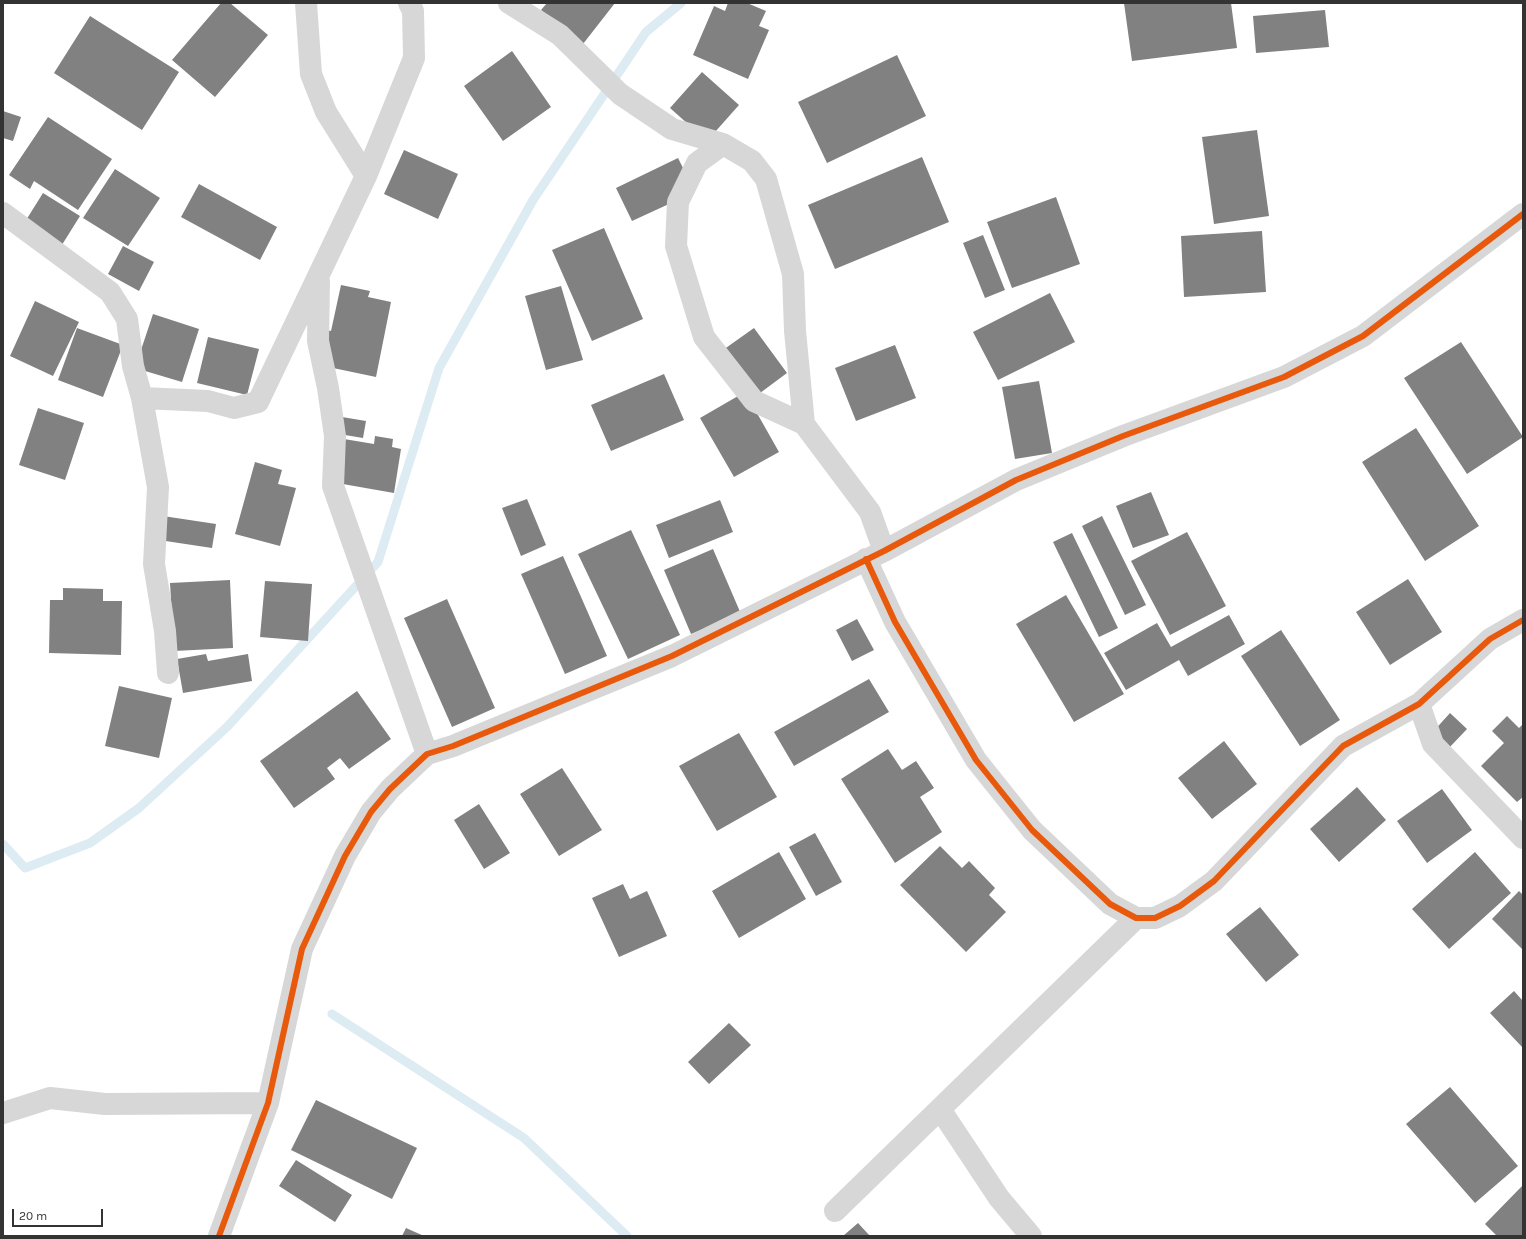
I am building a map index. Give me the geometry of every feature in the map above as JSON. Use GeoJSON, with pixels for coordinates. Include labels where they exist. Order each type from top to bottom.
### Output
{"type":"FeatureCollection","features":[{"type":"Feature","properties":{"kind":"street"},"geometry":{"type":"LineString","coordinates":[[306,3],[311,74],[326,112],[366,176]]}},
{"type":"Feature","properties":{"kind":"street"},"geometry":{"type":"LineString","coordinates":[[142,398],[208,401],[234,408],[258,402],[366,176],[414,58],[413,11],[409,3]]}},
{"type":"Feature","properties":{"kind":"street"},"geometry":{"type":"LineString","coordinates":[[509,3],[560,35],[620,94],[672,129],[723,144],[752,161],[766,179],[793,274],[795,331],[804,424]]}},
{"type":"Feature","properties":{"kind":"street"},"geometry":{"type":"LineString","coordinates":[[723,144],[697,163],[678,202],[676,246],[704,337],[754,401],[804,424],[870,512],[875,555],[895,622],[976,760],[1032,830],[1110,904],[1136,918],[1155,918],[1180,906],[1214,881],[1343,746],[1419,704],[1490,639],[1523,620]]}},
{"type":"Feature","properties":{"kind":"street"},"geometry":{"type":"LineString","coordinates":[[3,213],[110,292],[127,319],[133,366],[142,398],[158,487],[154,564],[165,631],[168,673]]}},
{"type":"Feature","properties":{"kind":"street"},"geometry":{"type":"LineString","coordinates":[[219,1236],[268,1103],[302,949],[345,856],[371,812],[390,789],[427,754],[453,746],[672,656],[875,555],[1016,480],[1122,436],[1284,377],[1364,336],[1523,214]]}},
{"type":"Feature","properties":{"kind":"street"},"geometry":{"type":"LineString","coordinates":[[319,274],[318,341],[328,388],[335,436],[333,486],[427,754]]}},
{"type":"Feature","properties":{"kind":"street"},"geometry":{"type":"LineString","coordinates":[[285,343],[318,341]]}},
{"type":"Feature","properties":{"kind":"street"},"geometry":{"type":"LineString","coordinates":[[1419,704],[1433,744],[1523,838]]}},
{"type":"Feature","properties":{"kind":"street"},"geometry":{"type":"LineString","coordinates":[[835,1211],[1136,918]]}},
{"type":"Feature","properties":{"kind":"street"},"geometry":{"type":"LineString","coordinates":[[3,1113],[50,1098],[105,1104],[268,1103]]}},
{"type":"Feature","properties":{"kind":"street"},"geometry":{"type":"LineString","coordinates":[[940,1109],[999,1198],[1031,1236]]}},
{"type":"Feature","properties":{"kind":"building"},"geometry":{"type":"Polygon","coordinates":[[[221,3],[230,3],[268,35],[215,97],[172,60],[221,3]]]}},
{"type":"Feature","properties":{"kind":"building"},"geometry":{"type":"Polygon","coordinates":[[[547,3],[615,3],[583,44],[541,10],[547,3]]]}},
{"type":"Feature","properties":{"kind":"building"},"geometry":{"type":"Polygon","coordinates":[[[728,3],[747,3],[766,11],[759,26],[769,30],[748,79],[693,55],[714,6],[725,11],[728,3]]]}},
{"type":"Feature","properties":{"kind":"building"},"geometry":{"type":"Polygon","coordinates":[[[1124,3],[1231,3],[1237,48],[1132,61],[1124,3]]]}},
{"type":"Feature","properties":{"kind":"building"},"geometry":{"type":"Polygon","coordinates":[[[1325,10],[1329,47],[1256,53],[1253,16],[1325,10]]]}},
{"type":"Feature","properties":{"kind":"building"},"geometry":{"type":"Polygon","coordinates":[[[90,16],[179,72],[142,130],[54,73],[90,16]]]}},
{"type":"Feature","properties":{"kind":"building"},"geometry":{"type":"Polygon","coordinates":[[[512,51],[551,107],[503,141],[464,86],[512,51]]]}},
{"type":"Feature","properties":{"kind":"building"},"geometry":{"type":"Polygon","coordinates":[[[897,55],[926,116],[827,163],[798,102],[897,55]]]}},
{"type":"Feature","properties":{"kind":"building"},"geometry":{"type":"Polygon","coordinates":[[[702,72],[739,105],[707,141],[670,108],[702,72]]]}},
{"type":"Feature","properties":{"kind":"building"},"geometry":{"type":"Polygon","coordinates":[[[3,111],[21,117],[13,141],[3,138],[3,111]]]}},
{"type":"Feature","properties":{"kind":"building"},"geometry":{"type":"Polygon","coordinates":[[[48,117],[112,159],[78,210],[34,181],[30,189],[9,175],[48,117]]]}},
{"type":"Feature","properties":{"kind":"building"},"geometry":{"type":"Polygon","coordinates":[[[1257,130],[1269,216],[1214,224],[1202,137],[1257,130]]]}},
{"type":"Feature","properties":{"kind":"building"},"geometry":{"type":"Polygon","coordinates":[[[404,150],[458,174],[438,219],[384,194],[404,150]]]}},
{"type":"Feature","properties":{"kind":"building"},"geometry":{"type":"Polygon","coordinates":[[[922,157],[949,222],[835,269],[808,205],[922,157]]]}},
{"type":"Feature","properties":{"kind":"building"},"geometry":{"type":"Polygon","coordinates":[[[678,158],[695,192],[632,221],[616,188],[678,158]]]}},
{"type":"Feature","properties":{"kind":"building"},"geometry":{"type":"Polygon","coordinates":[[[115,169],[160,198],[128,246],[83,218],[115,169]]]}},
{"type":"Feature","properties":{"kind":"building"},"geometry":{"type":"Polygon","coordinates":[[[199,184],[277,227],[260,260],[181,217],[199,184]]]}},
{"type":"Feature","properties":{"kind":"building"},"geometry":{"type":"Polygon","coordinates":[[[43,193],[80,216],[60,248],[23,225],[43,193]]]}},
{"type":"Feature","properties":{"kind":"building"},"geometry":{"type":"Polygon","coordinates":[[[1056,197],[1080,264],[1012,288],[987,222],[1056,197]]]}},
{"type":"Feature","properties":{"kind":"building"},"geometry":{"type":"Polygon","coordinates":[[[604,228],[643,319],[592,341],[552,250],[604,228]]]}},
{"type":"Feature","properties":{"kind":"building"},"geometry":{"type":"Polygon","coordinates":[[[1262,231],[1266,292],[1184,297],[1181,236],[1262,231]]]}},
{"type":"Feature","properties":{"kind":"building"},"geometry":{"type":"Polygon","coordinates":[[[983,235],[1005,290],[985,298],[963,243],[983,235]]]}},
{"type":"Feature","properties":{"kind":"building"},"geometry":{"type":"Polygon","coordinates":[[[123,246],[154,262],[139,291],[108,274],[123,246]]]}},
{"type":"Feature","properties":{"kind":"building"},"geometry":{"type":"Polygon","coordinates":[[[341,285],[370,291],[368,297],[391,302],[376,377],[314,364],[321,329],[331,331],[341,285]]]}},
{"type":"Feature","properties":{"kind":"building"},"geometry":{"type":"Polygon","coordinates":[[[561,286],[583,360],[546,370],[525,296],[561,286]]]}},
{"type":"Feature","properties":{"kind":"building"},"geometry":{"type":"Polygon","coordinates":[[[1050,293],[1075,342],[998,380],[973,332],[1050,293]]]}},
{"type":"Feature","properties":{"kind":"building"},"geometry":{"type":"Polygon","coordinates":[[[35,301],[79,322],[53,376],[10,356],[35,301]]]}},
{"type":"Feature","properties":{"kind":"building"},"geometry":{"type":"Polygon","coordinates":[[[153,314],[199,329],[182,382],[135,368],[153,314]]]}},
{"type":"Feature","properties":{"kind":"building"},"geometry":{"type":"Polygon","coordinates":[[[77,328],[123,345],[103,397],[58,380],[77,328]]]}},
{"type":"Feature","properties":{"kind":"building"},"geometry":{"type":"Polygon","coordinates":[[[754,328],[787,373],[756,396],[723,350],[754,328]]]}},
{"type":"Feature","properties":{"kind":"building"},"geometry":{"type":"Polygon","coordinates":[[[208,337],[259,349],[247,395],[197,383],[208,337]]]}},
{"type":"Feature","properties":{"kind":"building"},"geometry":{"type":"Polygon","coordinates":[[[1461,342],[1523,437],[1467,474],[1404,378],[1461,342]]]}},
{"type":"Feature","properties":{"kind":"building"},"geometry":{"type":"Polygon","coordinates":[[[895,345],[916,398],[856,421],[835,368],[895,345]]]}},
{"type":"Feature","properties":{"kind":"building"},"geometry":{"type":"Polygon","coordinates":[[[664,374],[684,420],[611,451],[591,405],[664,374]]]}},
{"type":"Feature","properties":{"kind":"building"},"geometry":{"type":"Polygon","coordinates":[[[1039,381],[1052,453],[1015,459],[1002,387],[1039,381]]]}},
{"type":"Feature","properties":{"kind":"building"},"geometry":{"type":"Polygon","coordinates":[[[745,392],[779,452],[734,477],[700,418],[745,392]]]}},
{"type":"Feature","properties":{"kind":"building"},"geometry":{"type":"Polygon","coordinates":[[[38,408],[84,423],[65,480],[19,465],[38,408]]]}},
{"type":"Feature","properties":{"kind":"building"},"geometry":{"type":"Polygon","coordinates":[[[342,417],[366,421],[363,438],[339,434],[342,417]]]}},
{"type":"Feature","properties":{"kind":"building"},"geometry":{"type":"Polygon","coordinates":[[[1416,428],[1479,526],[1425,561],[1362,462],[1416,428]]]}},
{"type":"Feature","properties":{"kind":"building"},"geometry":{"type":"Polygon","coordinates":[[[375,436],[393,439],[392,447],[401,449],[394,493],[337,483],[344,439],[374,444],[375,436]]]}},
{"type":"Feature","properties":{"kind":"building"},"geometry":{"type":"Polygon","coordinates":[[[255,462],[282,470],[278,484],[296,488],[280,546],[235,534],[255,462]]]}},
{"type":"Feature","properties":{"kind":"building"},"geometry":{"type":"Polygon","coordinates":[[[1151,492],[1169,535],[1133,548],[1116,506],[1151,492]]]}},
{"type":"Feature","properties":{"kind":"building"},"geometry":{"type":"Polygon","coordinates":[[[527,499],[546,545],[521,556],[502,508],[527,499]]]}},
{"type":"Feature","properties":{"kind":"building"},"geometry":{"type":"Polygon","coordinates":[[[720,500],[733,532],[669,558],[656,525],[720,500]]]}},
{"type":"Feature","properties":{"kind":"building"},"geometry":{"type":"Polygon","coordinates":[[[163,516],[216,524],[212,548],[159,540],[163,516]]]}},
{"type":"Feature","properties":{"kind":"building"},"geometry":{"type":"Polygon","coordinates":[[[1102,516],[1146,605],[1125,615],[1082,526],[1102,516]]]}},
{"type":"Feature","properties":{"kind":"building"},"geometry":{"type":"Polygon","coordinates":[[[631,530],[680,635],[628,659],[578,554],[631,530]]]}},
{"type":"Feature","properties":{"kind":"building"},"geometry":{"type":"Polygon","coordinates":[[[1187,532],[1226,606],[1170,635],[1131,561],[1187,532]]]}},
{"type":"Feature","properties":{"kind":"building"},"geometry":{"type":"Polygon","coordinates":[[[1072,533],[1118,628],[1099,637],[1053,542],[1072,533]]]}},
{"type":"Feature","properties":{"kind":"building"},"geometry":{"type":"Polygon","coordinates":[[[713,549],[741,614],[691,634],[664,570],[713,549]]]}},
{"type":"Feature","properties":{"kind":"building"},"geometry":{"type":"Polygon","coordinates":[[[563,556],[607,656],[565,674],[521,574],[563,556]]]}},
{"type":"Feature","properties":{"kind":"building"},"geometry":{"type":"Polygon","coordinates":[[[1408,579],[1442,632],[1390,665],[1356,612],[1408,579]]]}},
{"type":"Feature","properties":{"kind":"building"},"geometry":{"type":"Polygon","coordinates":[[[230,580],[233,648],[174,651],[170,583],[230,580]]]}},
{"type":"Feature","properties":{"kind":"building"},"geometry":{"type":"Polygon","coordinates":[[[265,581],[312,584],[308,641],[260,637],[265,581]]]}},
{"type":"Feature","properties":{"kind":"building"},"geometry":{"type":"Polygon","coordinates":[[[63,588],[103,589],[103,601],[122,601],[121,655],[49,653],[50,600],[63,600],[63,588]]]}},
{"type":"Feature","properties":{"kind":"building"},"geometry":{"type":"Polygon","coordinates":[[[1066,595],[1124,694],[1074,722],[1016,624],[1066,595]]]}},
{"type":"Feature","properties":{"kind":"building"},"geometry":{"type":"Polygon","coordinates":[[[447,599],[495,708],[452,727],[404,618],[447,599]]]}},
{"type":"Feature","properties":{"kind":"building"},"geometry":{"type":"Polygon","coordinates":[[[1229,615],[1245,644],[1188,676],[1179,660],[1126,690],[1104,653],[1157,623],[1171,647],[1229,615]]]}},
{"type":"Feature","properties":{"kind":"building"},"geometry":{"type":"Polygon","coordinates":[[[857,619],[874,650],[852,661],[836,630],[857,619]]]}},
{"type":"Feature","properties":{"kind":"building"},"geometry":{"type":"Polygon","coordinates":[[[1281,630],[1340,720],[1300,746],[1241,656],[1281,630]]]}},
{"type":"Feature","properties":{"kind":"building"},"geometry":{"type":"Polygon","coordinates":[[[206,654],[208,661],[248,654],[252,681],[183,693],[177,659],[206,654]]]}},
{"type":"Feature","properties":{"kind":"building"},"geometry":{"type":"Polygon","coordinates":[[[869,679],[889,712],[794,766],[774,732],[869,679]]]}},
{"type":"Feature","properties":{"kind":"building"},"geometry":{"type":"Polygon","coordinates":[[[119,686],[172,698],[159,758],[105,746],[119,686]]]}},
{"type":"Feature","properties":{"kind":"building"},"geometry":{"type":"Polygon","coordinates":[[[357,691],[391,739],[349,769],[340,758],[327,768],[335,779],[294,808],[260,761],[357,691]]]}},
{"type":"Feature","properties":{"kind":"building"},"geometry":{"type":"Polygon","coordinates":[[[1450,713],[1467,729],[1448,749],[1431,734],[1450,713]]]}},
{"type":"Feature","properties":{"kind":"building"},"geometry":{"type":"Polygon","coordinates":[[[1507,716],[1519,728],[1523,724],[1523,797],[1517,802],[1481,766],[1504,743],[1492,731],[1507,716]]]}},
{"type":"Feature","properties":{"kind":"building"},"geometry":{"type":"Polygon","coordinates":[[[739,733],[777,797],[717,831],[679,766],[739,733]]]}},
{"type":"Feature","properties":{"kind":"building"},"geometry":{"type":"Polygon","coordinates":[[[1224,741],[1257,784],[1212,819],[1178,778],[1224,741]]]}},
{"type":"Feature","properties":{"kind":"building"},"geometry":{"type":"Polygon","coordinates":[[[888,749],[902,770],[916,761],[934,788],[920,797],[942,832],[895,863],[841,779],[888,749]]]}},
{"type":"Feature","properties":{"kind":"building"},"geometry":{"type":"Polygon","coordinates":[[[562,768],[602,830],[559,856],[520,794],[562,768]]]}},
{"type":"Feature","properties":{"kind":"building"},"geometry":{"type":"Polygon","coordinates":[[[1357,787],[1386,820],[1339,862],[1310,829],[1357,787]]]}},
{"type":"Feature","properties":{"kind":"building"},"geometry":{"type":"Polygon","coordinates":[[[1442,789],[1472,830],[1427,863],[1397,821],[1442,789]]]}},
{"type":"Feature","properties":{"kind":"building"},"geometry":{"type":"Polygon","coordinates":[[[479,804],[510,853],[484,869],[454,820],[479,804]]]}},
{"type":"Feature","properties":{"kind":"building"},"geometry":{"type":"Polygon","coordinates":[[[815,833],[842,882],[816,896],[789,847],[815,833]]]}},
{"type":"Feature","properties":{"kind":"building"},"geometry":{"type":"Polygon","coordinates":[[[940,846],[962,868],[969,861],[995,888],[989,895],[1006,912],[966,952],[900,885],[940,846]]]}},
{"type":"Feature","properties":{"kind":"building"},"geometry":{"type":"Polygon","coordinates":[[[779,852],[806,899],[739,938],[712,891],[779,852]]]}},
{"type":"Feature","properties":{"kind":"building"},"geometry":{"type":"Polygon","coordinates":[[[1475,852],[1511,893],[1449,949],[1412,909],[1475,852]]]}},
{"type":"Feature","properties":{"kind":"building"},"geometry":{"type":"Polygon","coordinates":[[[623,884],[630,899],[647,891],[667,936],[619,957],[592,898],[623,884]]]}},
{"type":"Feature","properties":{"kind":"building"},"geometry":{"type":"Polygon","coordinates":[[[1519,891],[1523,895],[1523,950],[1492,919],[1519,891]]]}},
{"type":"Feature","properties":{"kind":"building"},"geometry":{"type":"Polygon","coordinates":[[[1260,907],[1299,955],[1266,982],[1226,934],[1260,907]]]}},
{"type":"Feature","properties":{"kind":"building"},"geometry":{"type":"Polygon","coordinates":[[[1514,991],[1523,1001],[1523,1048],[1490,1013],[1514,991]]]}},
{"type":"Feature","properties":{"kind":"building"},"geometry":{"type":"Polygon","coordinates":[[[729,1023],[751,1045],[709,1084],[688,1062],[729,1023]]]}},
{"type":"Feature","properties":{"kind":"building"},"geometry":{"type":"Polygon","coordinates":[[[1450,1087],[1518,1166],[1475,1203],[1406,1124],[1450,1087]]]}},
{"type":"Feature","properties":{"kind":"building"},"geometry":{"type":"Polygon","coordinates":[[[316,1100],[417,1148],[392,1199],[291,1150],[316,1100]]]}},
{"type":"Feature","properties":{"kind":"building"},"geometry":{"type":"Polygon","coordinates":[[[296,1160],[352,1195],[335,1222],[279,1186],[296,1160]]]}},
{"type":"Feature","properties":{"kind":"building"},"geometry":{"type":"Polygon","coordinates":[[[1523,1185],[1523,1236],[1497,1236],[1485,1224],[1523,1185]]]}},
{"type":"Feature","properties":{"kind":"building"},"geometry":{"type":"Polygon","coordinates":[[[858,1223],[870,1236],[843,1236],[858,1223]]]}},
{"type":"Feature","properties":{"kind":"building"},"geometry":{"type":"Polygon","coordinates":[[[406,1228],[424,1236],[402,1236],[406,1228]]]}},
{"type":"Feature","properties":{"kind":"waterway"},"geometry":{"type":"LineString","coordinates":[[3,844],[25,868],[90,843],[139,808],[227,727],[378,562],[439,368],[533,200],[646,32],[681,3]]}},
{"type":"Feature","properties":{"kind":"waterway"},"geometry":{"type":"LineString","coordinates":[[332,1014],[524,1138],[627,1236]]}},
{"type":"Feature","properties":{"kind":"cycle path"},"geometry":{"type":"LineString","coordinates":[[219,1236],[268,1103],[302,949],[345,856],[371,812],[390,789],[427,754],[453,746],[672,656],[884,551],[1016,480],[1123,436],[1284,377],[1363,336],[1523,214]]}},
{"type":"Feature","properties":{"kind":"cycle path"},"geometry":{"type":"LineString","coordinates":[[866,559],[895,622],[976,760],[1032,830],[1110,904],[1136,918],[1155,918],[1180,906],[1214,881],[1343,746],[1419,704],[1490,639],[1523,620]]}}]}
